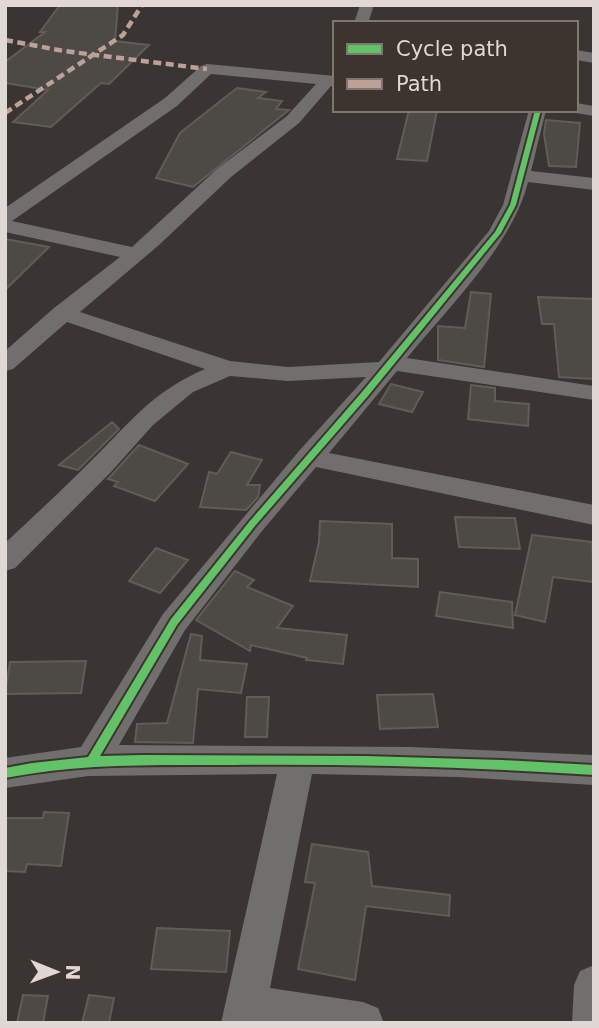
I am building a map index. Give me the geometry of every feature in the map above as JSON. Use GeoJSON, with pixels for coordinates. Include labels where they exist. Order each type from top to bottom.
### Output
{"type":"FeatureCollection","features":[{"type":"Feature","properties":{"kind":"street"},"geometry":{"type":"LineString","coordinates":[[5,217],[171,102],[207,69],[331,81]]}},
{"type":"Feature","properties":{"kind":"street"},"geometry":{"type":"LineString","coordinates":[[5,364],[62,313],[136,254],[222,174],[308,105],[331,81]]}},
{"type":"Feature","properties":{"kind":"street"},"geometry":{"type":"LineString","coordinates":[[92,760],[174,622],[308,457],[388,366],[498,233],[513,205],[538,112]]}},
{"type":"Feature","properties":{"kind":"street"},"geometry":{"type":"LineString","coordinates":[[522,176],[594,184]]}},
{"type":"Feature","properties":{"kind":"street"},"geometry":{"type":"LineString","coordinates":[[5,226],[136,254]]}},
{"type":"Feature","properties":{"kind":"street"},"geometry":{"type":"LineString","coordinates":[[62,313],[227,368],[288,374],[388,366],[594,393]]}},
{"type":"Feature","properties":{"kind":"street"},"geometry":{"type":"LineString","coordinates":[[5,561],[102,466],[144,419],[184,387],[227,368]]}},
{"type":"Feature","properties":{"kind":"street"},"geometry":{"type":"LineString","coordinates":[[308,457],[594,515]]}},
{"type":"Feature","properties":{"kind":"street"},"geometry":{"type":"LineString","coordinates":[[298,759],[244,1014],[363,1023]]}},
{"type":"Feature","properties":{"kind":"street"},"geometry":{"type":"LineString","coordinates":[[5,773],[37,765],[92,760],[298,759],[503,763],[594,770]]}},
{"type":"Feature","properties":{"kind":"street"},"geometry":{"type":"LineString","coordinates":[[593,1023],[594,985]]}},
{"type":"Feature","properties":{"kind":"building"},"geometry":{"type":"Polygon","coordinates":[[[60,5],[118,5],[115,41],[149,45],[109,84],[101,83],[51,127],[13,122],[48,90],[5,83],[5,62],[45,32],[40,32],[60,5]]]}},
{"type":"Feature","properties":{"kind":"building"},"geometry":{"type":"Polygon","coordinates":[[[237,88],[266,92],[258,98],[282,101],[276,109],[289,110],[193,187],[156,178],[180,133],[237,88]]]}},
{"type":"Feature","properties":{"kind":"building"},"geometry":{"type":"Polygon","coordinates":[[[409,112],[437,112],[427,161],[397,159],[409,112]]]}},
{"type":"Feature","properties":{"kind":"building"},"geometry":{"type":"Polygon","coordinates":[[[546,120],[580,123],[576,167],[549,166],[544,134],[546,120]]]}},
{"type":"Feature","properties":{"kind":"building"},"geometry":{"type":"Polygon","coordinates":[[[5,239],[49,247],[5,290],[5,239]]]}},
{"type":"Feature","properties":{"kind":"building"},"geometry":{"type":"Polygon","coordinates":[[[471,292],[491,294],[484,367],[438,360],[438,326],[465,328],[471,292]]]}},
{"type":"Feature","properties":{"kind":"building"},"geometry":{"type":"Polygon","coordinates":[[[538,297],[594,299],[594,379],[559,377],[554,324],[542,324],[538,297]]]}},
{"type":"Feature","properties":{"kind":"building"},"geometry":{"type":"Polygon","coordinates":[[[391,384],[423,392],[412,412],[379,404],[391,384]]]}},
{"type":"Feature","properties":{"kind":"building"},"geometry":{"type":"Polygon","coordinates":[[[471,385],[495,388],[495,401],[529,404],[528,426],[468,419],[471,385]]]}},
{"type":"Feature","properties":{"kind":"building"},"geometry":{"type":"Polygon","coordinates":[[[112,422],[119,429],[78,470],[59,465],[112,422]]]}},
{"type":"Feature","properties":{"kind":"building"},"geometry":{"type":"Polygon","coordinates":[[[139,445],[188,464],[155,501],[114,486],[118,482],[108,479],[139,445]]]}},
{"type":"Feature","properties":{"kind":"building"},"geometry":{"type":"Polygon","coordinates":[[[231,452],[262,460],[247,485],[260,485],[258,497],[246,510],[200,507],[209,472],[217,474],[231,452]]]}},
{"type":"Feature","properties":{"kind":"building"},"geometry":{"type":"Polygon","coordinates":[[[455,517],[515,518],[520,549],[459,547],[455,517]]]}},
{"type":"Feature","properties":{"kind":"building"},"geometry":{"type":"Polygon","coordinates":[[[320,521],[392,524],[392,558],[418,559],[418,587],[310,581],[319,542],[320,521]]]}},
{"type":"Feature","properties":{"kind":"building"},"geometry":{"type":"Polygon","coordinates":[[[532,535],[592,542],[594,582],[553,577],[545,622],[515,615],[532,535]]]}},
{"type":"Feature","properties":{"kind":"building"},"geometry":{"type":"Polygon","coordinates":[[[156,548],[188,560],[160,593],[129,581],[156,548]]]}},
{"type":"Feature","properties":{"kind":"building"},"geometry":{"type":"Polygon","coordinates":[[[235,571],[254,580],[247,587],[293,606],[277,628],[347,635],[343,664],[306,660],[307,658],[251,645],[250,651],[196,620],[235,571]]]}},
{"type":"Feature","properties":{"kind":"building"},"geometry":{"type":"Polygon","coordinates":[[[440,592],[512,602],[513,628],[436,616],[440,592]]]}},
{"type":"Feature","properties":{"kind":"building"},"geometry":{"type":"Polygon","coordinates":[[[191,634],[202,636],[200,660],[247,664],[241,693],[198,689],[193,743],[135,742],[137,724],[167,723],[191,634]]]}},
{"type":"Feature","properties":{"kind":"building"},"geometry":{"type":"Polygon","coordinates":[[[86,661],[81,693],[5,694],[10,662],[86,661]]]}},
{"type":"Feature","properties":{"kind":"building"},"geometry":{"type":"Polygon","coordinates":[[[433,694],[438,727],[380,729],[377,695],[433,694]]]}},
{"type":"Feature","properties":{"kind":"building"},"geometry":{"type":"Polygon","coordinates":[[[247,697],[269,697],[267,737],[245,737],[247,697]]]}},
{"type":"Feature","properties":{"kind":"building"},"geometry":{"type":"Polygon","coordinates":[[[44,812],[69,813],[61,866],[27,864],[25,872],[5,871],[5,818],[43,818],[44,812]]]}},
{"type":"Feature","properties":{"kind":"building"},"geometry":{"type":"Polygon","coordinates":[[[312,844],[368,852],[372,886],[450,895],[449,916],[366,906],[355,980],[298,969],[315,883],[305,882],[312,844]]]}},
{"type":"Feature","properties":{"kind":"building"},"geometry":{"type":"Polygon","coordinates":[[[157,928],[230,931],[226,972],[151,969],[157,928]]]}},
{"type":"Feature","properties":{"kind":"building"},"geometry":{"type":"Polygon","coordinates":[[[23,995],[48,996],[43,1023],[17,1023],[23,995]]]}},
{"type":"Feature","properties":{"kind":"building"},"geometry":{"type":"Polygon","coordinates":[[[89,995],[114,998],[109,1023],[82,1023],[89,995]]]}},
{"type":"Feature","properties":{"kind":"marked path"},"geometry":{"type":"LineString","coordinates":[[5,113],[123,35],[142,5]]}},
{"type":"Feature","properties":{"kind":"marked path"},"geometry":{"type":"LineString","coordinates":[[5,40],[64,51],[207,69]]}},
{"type":"Feature","properties":{"kind":"cycle path"},"geometry":{"type":"LineString","coordinates":[[92,760],[174,622],[252,524],[365,394],[498,233],[513,205],[537,112]]}},
{"type":"Feature","properties":{"kind":"cycle path"},"geometry":{"type":"LineString","coordinates":[[5,773],[88,761],[143,760],[411,761],[594,770]]}}]}
